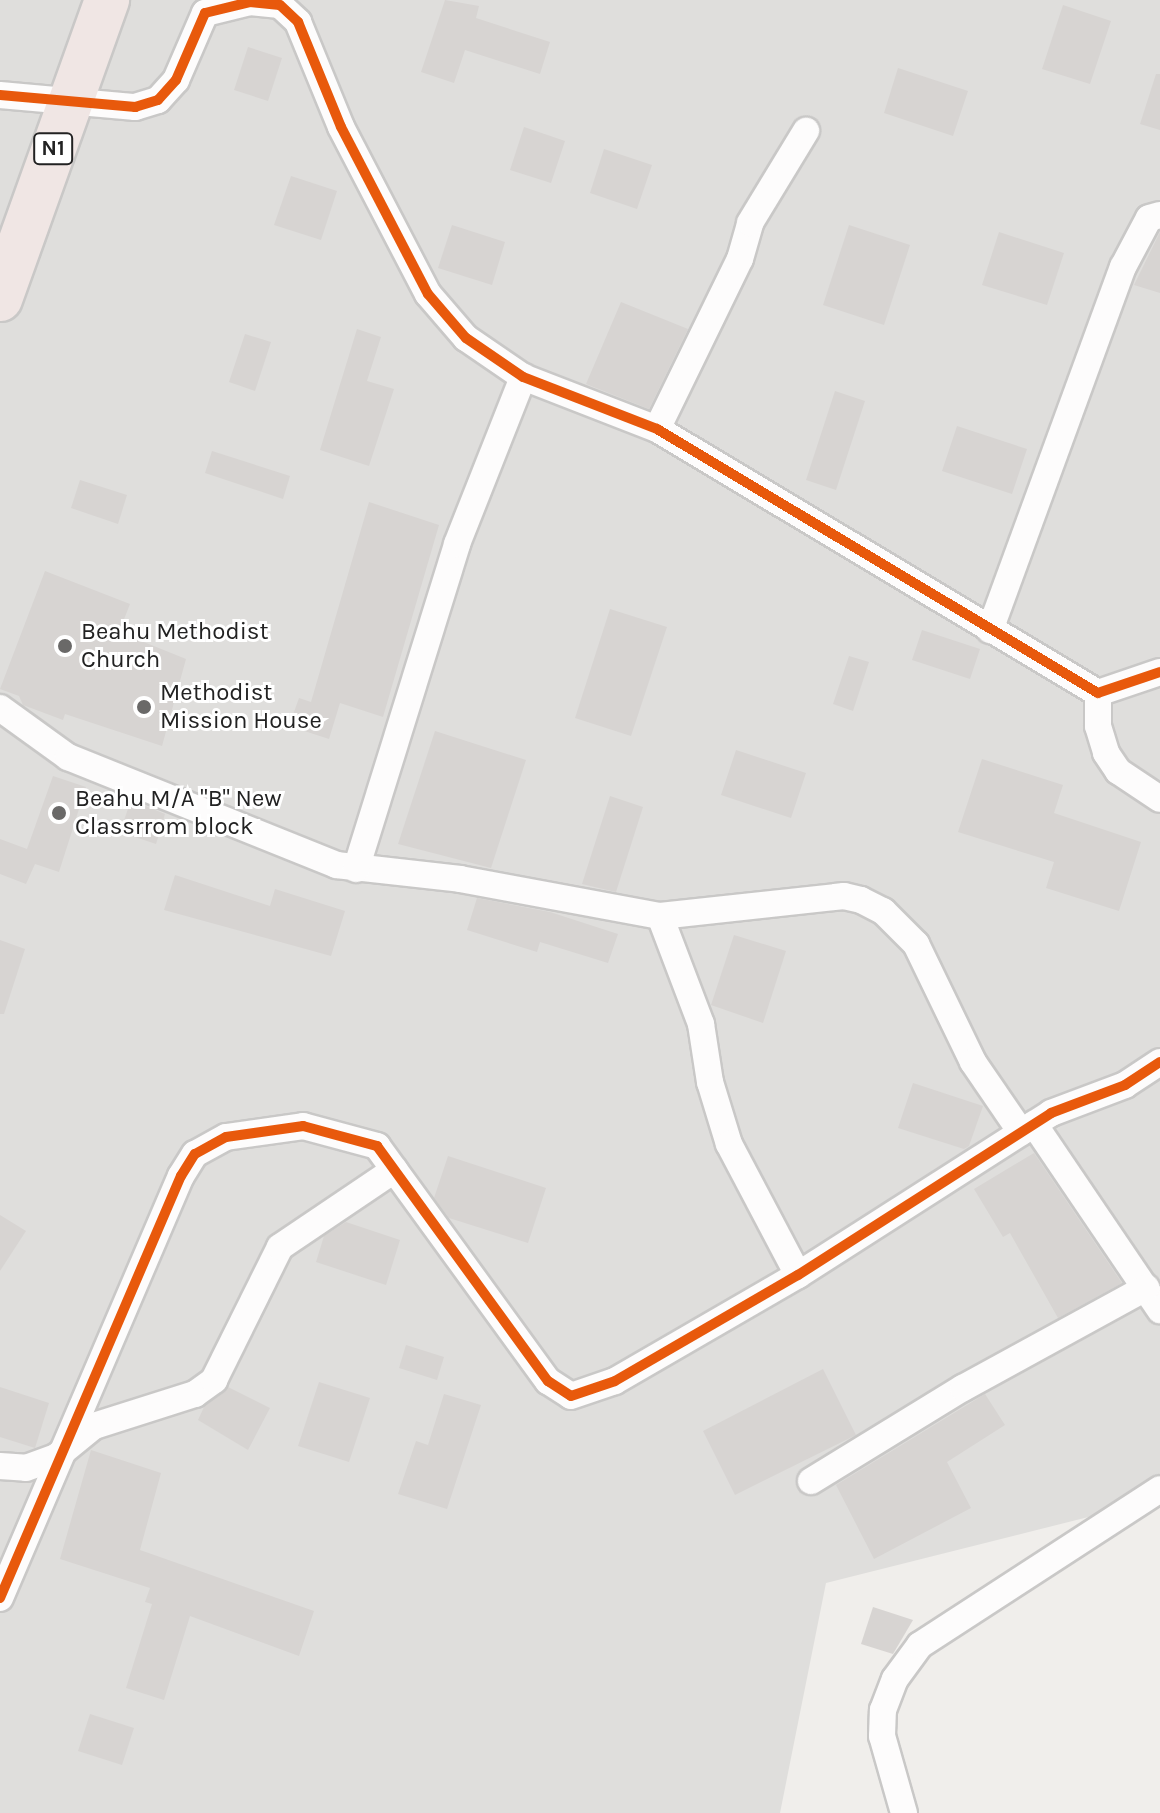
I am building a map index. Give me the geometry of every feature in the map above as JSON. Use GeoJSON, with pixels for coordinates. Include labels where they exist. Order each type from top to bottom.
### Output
{"type":"FeatureCollection","features":[{"type":"Feature","properties":{"kind":"highway","name":"N1"},"geometry":{"type":"LineString","coordinates":[[0,299],[107,0]]}},
{"type":"Feature","properties":{"kind":"street"},"geometry":{"type":"LineString","coordinates":[[0,95],[135,107],[158,100],[176,80],[208,6],[250,2],[280,5],[298,22],[341,127],[428,294],[466,338],[523,377],[657,429],[1098,693],[1160,672]]}},
{"type":"Feature","properties":{"kind":"street"},"geometry":{"type":"LineString","coordinates":[[657,429],[740,259],[750,223],[806,131]]}},
{"type":"Feature","properties":{"kind":"street"},"geometry":{"type":"LineString","coordinates":[[990,630],[1123,267],[1149,218],[1160,215]]}},
{"type":"Feature","properties":{"kind":"street"},"geometry":{"type":"LineString","coordinates":[[356,869],[457,544],[523,377]]}},
{"type":"Feature","properties":{"kind":"street"},"geometry":{"type":"LineString","coordinates":[[1098,693],[1098,726],[1106,753],[1118,771],[1160,799]]}},
{"type":"Feature","properties":{"kind":"street"},"geometry":{"type":"LineString","coordinates":[[0,708],[48,748],[252,835],[356,869],[460,879],[660,916],[844,896],[883,911],[916,944],[973,1062],[1028,1128],[1153,1299],[963,1388],[811,1481]]}},
{"type":"Feature","properties":{"kind":"street"},"geometry":{"type":"LineString","coordinates":[[660,916],[701,1024],[710,1082],[729,1144],[798,1275]]}},
{"type":"Feature","properties":{"kind":"street"},"geometry":{"type":"LineString","coordinates":[[0,1598],[56,1457],[181,1176],[195,1154],[226,1137],[303,1126],[377,1146],[548,1381],[571,1396],[615,1381],[798,1275],[1028,1128],[1125,1085],[1160,1062]]}},
{"type":"Feature","properties":{"kind":"street"},"geometry":{"type":"LineString","coordinates":[[0,1466],[26,1468],[56,1457],[94,1426],[195,1394],[214,1380],[280,1247],[394,1170]]}},
{"type":"Feature","properties":{"kind":"street"},"geometry":{"type":"LineString","coordinates":[[904,1813],[882,1736],[883,1710],[895,1679],[920,1645],[1160,1489]]}},
{"type":"Feature","properties":{"kind":"shaded area"},"geometry":{"type":"Polygon","coordinates":[[[0,0],[1160,0],[1160,1499],[826,1583],[780,1813],[0,1813],[0,0]]]}},
{"type":"Feature","properties":{"kind":"building"},"geometry":{"type":"Polygon","coordinates":[[[445,0],[479,6],[476,18],[550,42],[540,74],[465,50],[454,83],[421,72],[445,0]]]}},
{"type":"Feature","properties":{"kind":"building"},"geometry":{"type":"Polygon","coordinates":[[[1063,5],[1111,21],[1090,84],[1042,69],[1063,5]]]}},
{"type":"Feature","properties":{"kind":"building"},"geometry":{"type":"Polygon","coordinates":[[[248,47],[282,58],[268,101],[234,90],[248,47]]]}},
{"type":"Feature","properties":{"kind":"building"},"geometry":{"type":"Polygon","coordinates":[[[898,68],[968,91],[953,136],[884,113],[898,68]]]}},
{"type":"Feature","properties":{"kind":"building"},"geometry":{"type":"Polygon","coordinates":[[[1156,74],[1160,74],[1160,130],[1140,124],[1156,74]]]}},
{"type":"Feature","properties":{"kind":"building"},"geometry":{"type":"Polygon","coordinates":[[[524,127],[565,141],[551,183],[510,170],[524,127]]]}},
{"type":"Feature","properties":{"kind":"building"},"geometry":{"type":"Polygon","coordinates":[[[604,149],[652,165],[637,209],[590,193],[604,149]]]}},
{"type":"Feature","properties":{"kind":"building"},"geometry":{"type":"Polygon","coordinates":[[[291,176],[337,191],[321,240],[274,225],[291,176]]]}},
{"type":"Feature","properties":{"kind":"building"},"geometry":{"type":"Polygon","coordinates":[[[452,225],[505,242],[492,285],[438,268],[452,225]]]}},
{"type":"Feature","properties":{"kind":"building"},"geometry":{"type":"Polygon","coordinates":[[[849,225],[910,245],[884,325],[823,305],[849,225]]]}},
{"type":"Feature","properties":{"kind":"building"},"geometry":{"type":"Polygon","coordinates":[[[999,232],[1064,253],[1047,305],[982,285],[999,232]]]}},
{"type":"Feature","properties":{"kind":"building"},"geometry":{"type":"Polygon","coordinates":[[[1160,232],[1160,293],[1134,285],[1160,232]]]}},
{"type":"Feature","properties":{"kind":"building"},"geometry":{"type":"Polygon","coordinates":[[[621,302],[688,329],[649,409],[586,384],[621,302]]]}},
{"type":"Feature","properties":{"kind":"building"},"geometry":{"type":"Polygon","coordinates":[[[357,329],[381,337],[367,381],[394,389],[369,466],[320,450],[357,329]]]}},
{"type":"Feature","properties":{"kind":"building"},"geometry":{"type":"Polygon","coordinates":[[[245,334],[271,342],[255,391],[229,382],[245,334]]]}},
{"type":"Feature","properties":{"kind":"building"},"geometry":{"type":"Polygon","coordinates":[[[835,391],[865,401],[836,490],[806,480],[835,391]]]}},
{"type":"Feature","properties":{"kind":"building"},"geometry":{"type":"Polygon","coordinates":[[[957,426],[1027,449],[1012,494],[942,471],[957,426]]]}},
{"type":"Feature","properties":{"kind":"building"},"geometry":{"type":"Polygon","coordinates":[[[212,451],[290,476],[283,499],[205,473],[212,451]]]}},
{"type":"Feature","properties":{"kind":"building"},"geometry":{"type":"Polygon","coordinates":[[[80,480],[127,495],[118,524],[71,508],[80,480]]]}},
{"type":"Feature","properties":{"kind":"building"},"geometry":{"type":"Polygon","coordinates":[[[369,502],[439,525],[383,717],[340,703],[329,739],[289,726],[299,698],[311,702],[369,502]]]}},
{"type":"Feature","properties":{"kind":"building","name":"Beahu Methodist Church"},"geometry":{"type":"Polygon","coordinates":[[[45,571],[130,604],[119,632],[186,659],[162,746],[65,714],[63,720],[23,705],[19,696],[0,689],[45,571]]]}},
{"type":"Feature","properties":{"kind":"building"},"geometry":{"type":"Polygon","coordinates":[[[610,609],[667,627],[631,736],[575,718],[610,609]]]}},
{"type":"Feature","properties":{"kind":"building"},"geometry":{"type":"Polygon","coordinates":[[[922,630],[980,649],[970,679],[912,660],[922,630]]]}},
{"type":"Feature","properties":{"kind":"building"},"geometry":{"type":"Polygon","coordinates":[[[849,656],[869,662],[853,711],[833,704],[849,656]]]}},
{"type":"Feature","properties":{"kind":"building"},"geometry":{"type":"Polygon","coordinates":[[[435,731],[526,760],[491,868],[398,844],[435,731]]]}},
{"type":"Feature","properties":{"kind":"building"},"geometry":{"type":"Polygon","coordinates":[[[736,750],[806,773],[791,818],[721,795],[736,750]]]}},
{"type":"Feature","properties":{"kind":"building"},"geometry":{"type":"Polygon","coordinates":[[[982,759],[1063,785],[1054,813],[1141,842],[1119,911],[1046,888],[1054,862],[958,832],[982,759]]]}},
{"type":"Feature","properties":{"kind":"building","name":"Beahu M/A \"B\" New Classrrom block"},"geometry":{"type":"Polygon","coordinates":[[[53,776],[86,787],[59,872],[35,864],[26,884],[0,874],[0,839],[27,849],[53,776]]]}},
{"type":"Feature","properties":{"kind":"building"},"geometry":{"type":"Polygon","coordinates":[[[610,796],[643,807],[616,892],[582,884],[610,796]]]}},
{"type":"Feature","properties":{"kind":"building"},"geometry":{"type":"Polygon","coordinates":[[[131,800],[165,814],[156,844],[120,832],[131,800]]]}},
{"type":"Feature","properties":{"kind":"building"},"geometry":{"type":"Polygon","coordinates":[[[175,875],[270,906],[275,889],[345,911],[331,956],[164,910],[175,875]]]}},
{"type":"Feature","properties":{"kind":"building"},"geometry":{"type":"Polygon","coordinates":[[[477,898],[550,912],[618,934],[608,963],[540,942],[537,952],[467,930],[477,898]]]}},
{"type":"Feature","properties":{"kind":"building"},"geometry":{"type":"Polygon","coordinates":[[[734,935],[786,951],[763,1023],[711,1005],[734,935]]]}},
{"type":"Feature","properties":{"kind":"building"},"geometry":{"type":"Polygon","coordinates":[[[0,940],[25,949],[4,1014],[0,1014],[0,940]]]}},
{"type":"Feature","properties":{"kind":"building"},"geometry":{"type":"Polygon","coordinates":[[[913,1083],[983,1106],[969,1146],[964,1149],[898,1128],[913,1083]]]}},
{"type":"Feature","properties":{"kind":"building"},"geometry":{"type":"Polygon","coordinates":[[[1034,1153],[1122,1283],[1058,1318],[1010,1233],[1003,1237],[974,1189],[1034,1153]]]}},
{"type":"Feature","properties":{"kind":"building"},"geometry":{"type":"Polygon","coordinates":[[[448,1156],[546,1188],[528,1243],[449,1218],[434,1198],[448,1156]]]}},
{"type":"Feature","properties":{"kind":"building"},"geometry":{"type":"Polygon","coordinates":[[[0,1215],[26,1231],[0,1271],[0,1215]]]}},
{"type":"Feature","properties":{"kind":"building"},"geometry":{"type":"Polygon","coordinates":[[[346,1222],[400,1240],[386,1285],[316,1262],[324,1236],[346,1222]]]}},
{"type":"Feature","properties":{"kind":"building"},"geometry":{"type":"Polygon","coordinates":[[[406,1345],[444,1357],[437,1380],[399,1368],[406,1345]]]}},
{"type":"Feature","properties":{"kind":"building"},"geometry":{"type":"Polygon","coordinates":[[[823,1369],[856,1435],[735,1495],[703,1431],[823,1369]]]}},
{"type":"Feature","properties":{"kind":"building"},"geometry":{"type":"Polygon","coordinates":[[[319,1382],[370,1398],[349,1462],[298,1446],[319,1382]]]}},
{"type":"Feature","properties":{"kind":"building"},"geometry":{"type":"Polygon","coordinates":[[[0,1387],[49,1403],[35,1448],[0,1437],[0,1387]]]}},
{"type":"Feature","properties":{"kind":"building"},"geometry":{"type":"Polygon","coordinates":[[[228,1387],[270,1408],[248,1450],[198,1420],[204,1407],[228,1387]]]}},
{"type":"Feature","properties":{"kind":"building"},"geometry":{"type":"Polygon","coordinates":[[[444,1394],[481,1405],[447,1509],[398,1494],[416,1441],[428,1445],[444,1394]]]}},
{"type":"Feature","properties":{"kind":"building"},"geometry":{"type":"Polygon","coordinates":[[[985,1394],[1005,1425],[947,1462],[971,1508],[874,1559],[836,1485],[985,1394]]]}},
{"type":"Feature","properties":{"kind":"building"},"geometry":{"type":"Polygon","coordinates":[[[91,1450],[161,1473],[140,1550],[314,1611],[299,1656],[190,1616],[164,1700],[126,1688],[152,1604],[145,1602],[150,1588],[60,1559],[91,1450]]]}},
{"type":"Feature","properties":{"kind":"building"},"geometry":{"type":"Polygon","coordinates":[[[873,1607],[913,1620],[893,1654],[861,1644],[873,1607]]]}},
{"type":"Feature","properties":{"kind":"building"},"geometry":{"type":"Polygon","coordinates":[[[90,1714],[134,1728],[122,1765],[78,1751],[90,1714]]]}},
{"type":"Feature","properties":{"kind":"cycle path"},"geometry":{"type":"LineString","coordinates":[[0,95],[135,107],[158,100],[176,80],[205,13],[250,2],[280,5],[298,22],[341,127],[428,294],[466,338],[523,377],[657,429],[1098,693],[1160,672]]}},
{"type":"Feature","properties":{"kind":"cycle path"},"geometry":{"type":"LineString","coordinates":[[0,1598],[181,1176],[195,1154],[226,1137],[303,1126],[377,1146],[548,1381],[571,1396],[615,1381],[798,1275],[1051,1113],[1125,1085],[1160,1062]]}},
{"type":"Feature","properties":{"kind":"place","name":"Beahu Methodist Church"},"geometry":{"type":"Point","coordinates":[65,646]}},
{"type":"Feature","properties":{"kind":"place","name":"Methodist Mission House"},"geometry":{"type":"Point","coordinates":[144,707]}},
{"type":"Feature","properties":{"kind":"place","name":"Beahu M/A \"B\" New Classrrom block"},"geometry":{"type":"Point","coordinates":[59,813]}}]}
